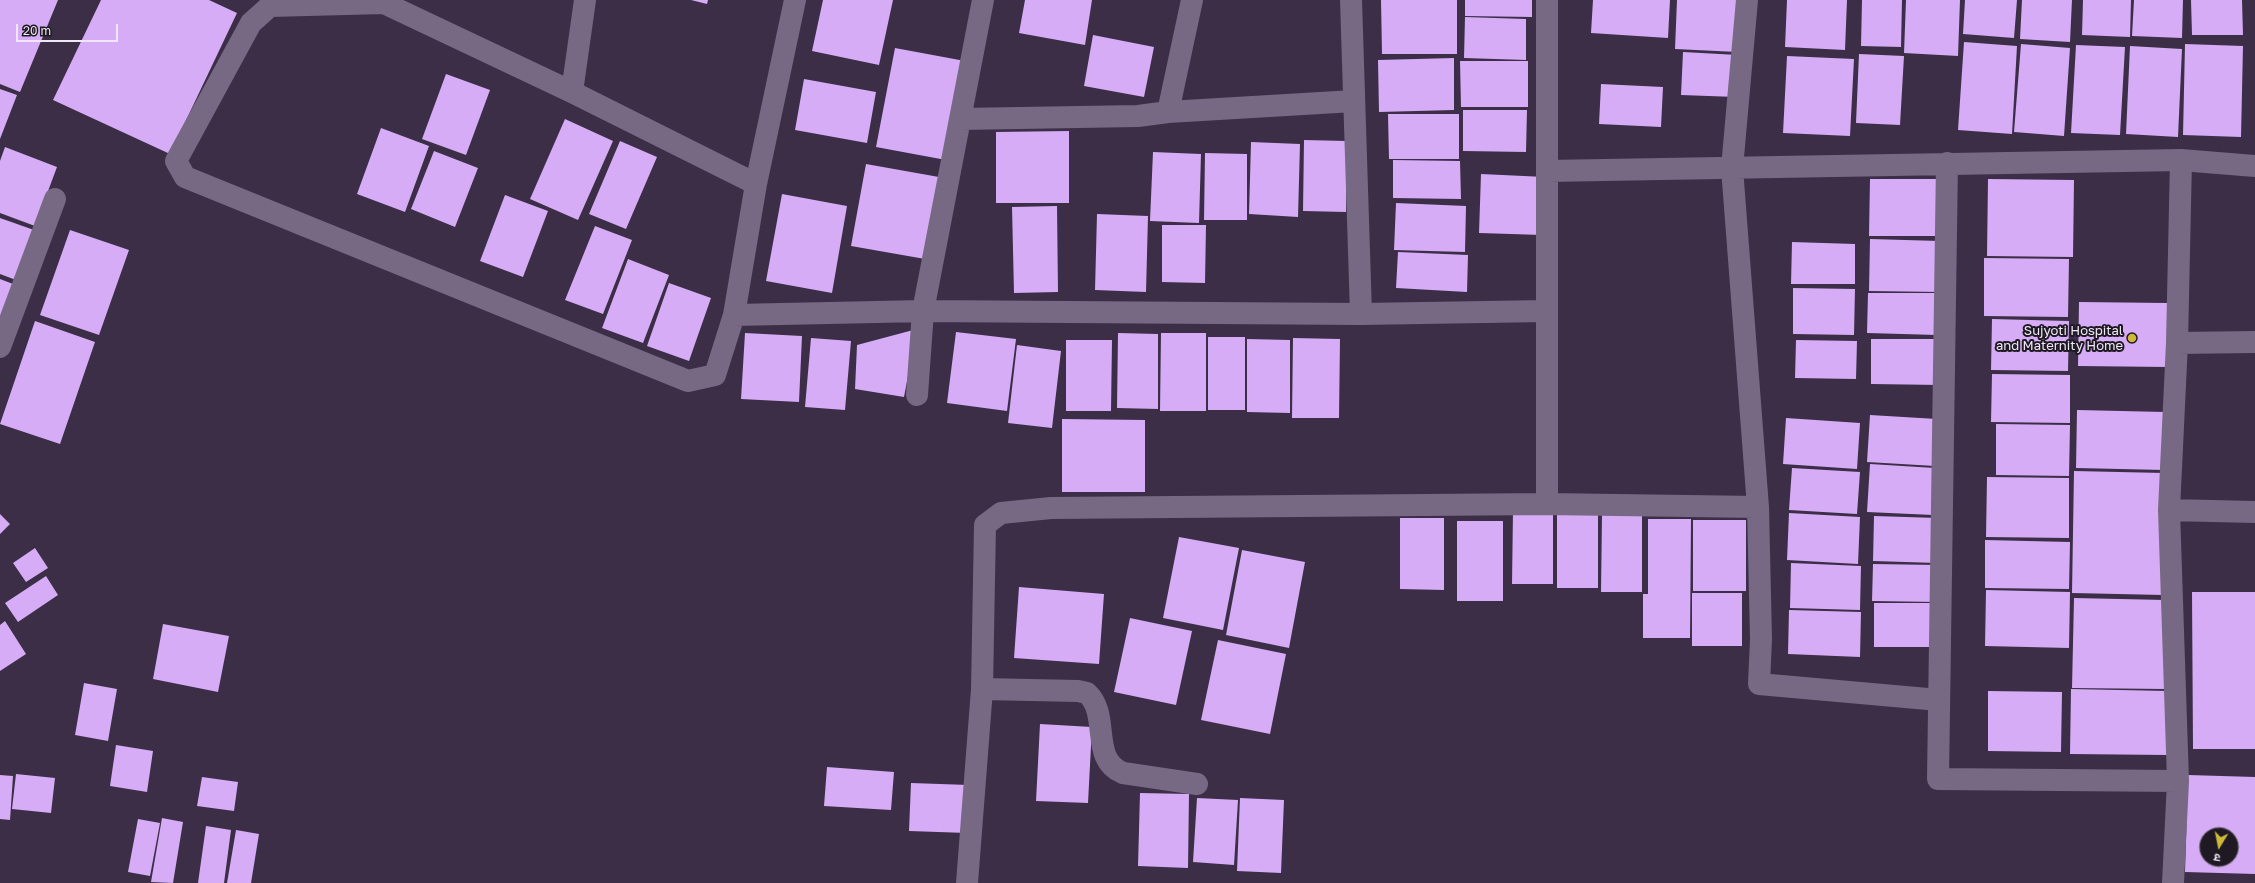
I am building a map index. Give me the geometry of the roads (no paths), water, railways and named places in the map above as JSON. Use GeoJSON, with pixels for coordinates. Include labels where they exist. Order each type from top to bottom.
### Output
{"type":"FeatureCollection","features":[{"type":"Feature","properties":{"kind":"street"},"geometry":{"type":"LineString","coordinates":[[572,92],[585,0]]}},
{"type":"Feature","properties":{"kind":"street"},"geometry":{"type":"LineString","coordinates":[[756,184],[572,92],[385,2],[270,6],[251,23],[176,162],[185,177],[688,380],[715,376],[734,315],[756,184],[795,0]]}},
{"type":"Feature","properties":{"kind":"street"},"geometry":{"type":"LineString","coordinates":[[917,395],[923,310],[984,0]]}},
{"type":"Feature","properties":{"kind":"street"},"geometry":{"type":"LineString","coordinates":[[1168,112],[1192,0]]}},
{"type":"Feature","properties":{"kind":"street"},"geometry":{"type":"LineString","coordinates":[[1351,0],[1361,314]]}},
{"type":"Feature","properties":{"kind":"street"},"geometry":{"type":"LineString","coordinates":[[1546,0],[1547,504]]}},
{"type":"Feature","properties":{"kind":"street"},"geometry":{"type":"LineString","coordinates":[[1747,0],[1732,168],[1758,507],[1761,639],[1759,684],[1940,700]]}},
{"type":"Feature","properties":{"kind":"street"},"geometry":{"type":"LineString","coordinates":[[960,119],[1138,116],[1168,112],[1354,101]]}},
{"type":"Feature","properties":{"kind":"street"},"geometry":{"type":"LineString","coordinates":[[1547,171],[2181,160],[2255,166]]}},
{"type":"Feature","properties":{"kind":"street"},"geometry":{"type":"LineString","coordinates":[[2173,883],[2178,781],[2169,510],[2177,344],[2181,160]]}},
{"type":"Feature","properties":{"kind":"street"},"geometry":{"type":"LineString","coordinates":[[1947,163],[1938,779],[2178,781]]}},
{"type":"Feature","properties":{"kind":"street"},"geometry":{"type":"LineString","coordinates":[[0,347],[55,199]]}},
{"type":"Feature","properties":{"kind":"street"},"geometry":{"type":"LineString","coordinates":[[734,315],[923,310],[1361,314],[1546,311]]}},
{"type":"Feature","properties":{"kind":"street"},"geometry":{"type":"LineString","coordinates":[[2177,344],[2255,342]]}},
{"type":"Feature","properties":{"kind":"street"},"geometry":{"type":"LineString","coordinates":[[967,883],[982,689],[985,525],[1001,513],[1051,508],[1547,504],[1758,507]]}},
{"type":"Feature","properties":{"kind":"street"},"geometry":{"type":"LineString","coordinates":[[2169,510],[2255,512]]}},
{"type":"Feature","properties":{"kind":"street"},"geometry":{"type":"LineString","coordinates":[[982,689],[1078,691],[1087,693],[1097,707],[1103,750],[1106,761],[1114,770],[1123,773],[1198,784]]}},
{"type":"Feature","properties":{"kind":"place","name":"Sujyoti Hospital and Maternity Home"},"geometry":{"type":"Point","coordinates":[2132,338]}}]}
